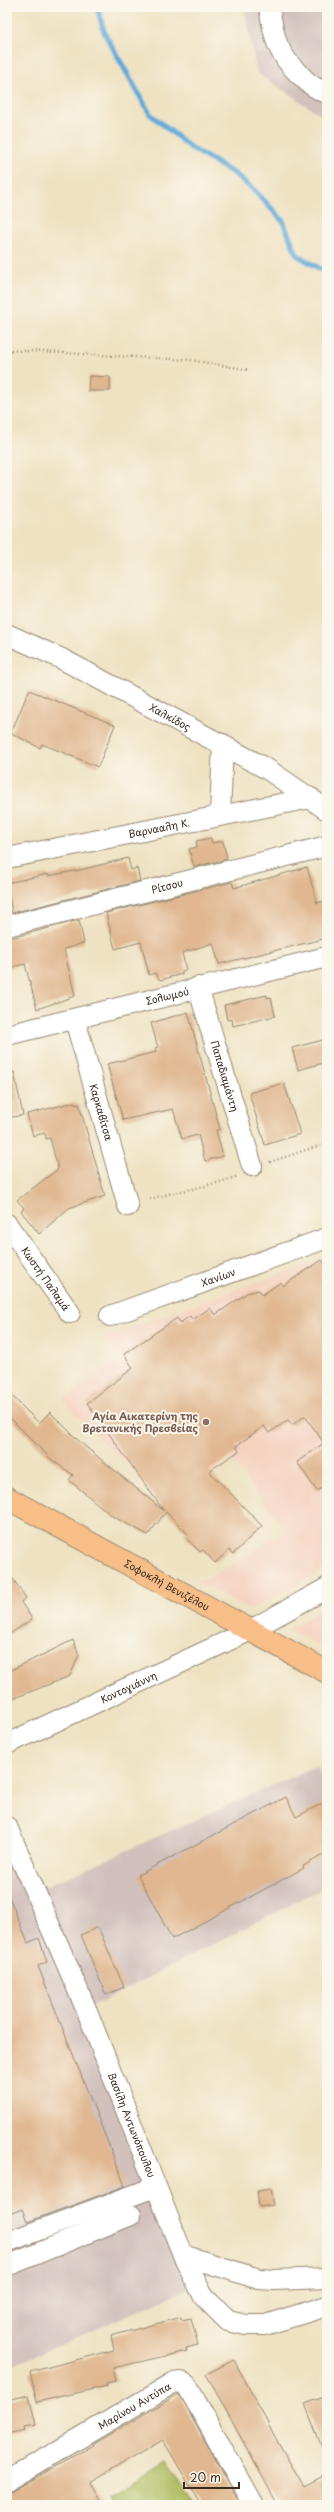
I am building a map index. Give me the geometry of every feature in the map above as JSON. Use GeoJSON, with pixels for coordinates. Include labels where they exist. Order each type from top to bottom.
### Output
{"type":"FeatureCollection","features":[{"type":"Feature","properties":{"kind":"main road","name":"Σοφοκλή Βενιζέλου"},"geometry":{"type":"LineString","coordinates":[[7,1498],[249,1631],[327,1672]]}},
{"type":"Feature","properties":{"kind":"street"},"geometry":{"type":"LineString","coordinates":[[270,7],[273,35],[280,53],[304,80],[327,93]]}},
{"type":"Feature","properties":{"kind":"street","name":"Χαλκίδος"},"geometry":{"type":"LineString","coordinates":[[7,634],[62,659],[267,768],[327,810]]}},
{"type":"Feature","properties":{"kind":"street"},"geometry":{"type":"LineString","coordinates":[[220,815],[223,744]]}},
{"type":"Feature","properties":{"kind":"street","name":"Βαρνααλη Κ."},"geometry":{"type":"LineString","coordinates":[[7,858],[311,798]]}},
{"type":"Feature","properties":{"kind":"street","name":"Ρίτσου"},"geometry":{"type":"LineString","coordinates":[[7,926],[327,846]]}},
{"type":"Feature","properties":{"kind":"street","name":"Σολωμού"},"geometry":{"type":"LineString","coordinates":[[7,1035],[75,1020],[198,987],[327,957]]}},
{"type":"Feature","properties":{"kind":"street","name":"Παπαδιαμάντη"},"geometry":{"type":"LineString","coordinates":[[198,987],[252,1166]]}},
{"type":"Feature","properties":{"kind":"street","name":"Καρκαβίτσα"},"geometry":{"type":"LineString","coordinates":[[75,1020],[128,1206]]}},
{"type":"Feature","properties":{"kind":"street","name":"Κωστή Παλαμά"},"geometry":{"type":"LineString","coordinates":[[7,1224],[70,1313]]}},
{"type":"Feature","properties":{"kind":"street","name":"Χανίων"},"geometry":{"type":"LineString","coordinates":[[110,1316],[327,1238]]}},
{"type":"Feature","properties":{"kind":"street","name":"Κοντογιάννη"},"geometry":{"type":"LineString","coordinates":[[7,1744],[249,1631],[327,1588]]}},
{"type":"Feature","properties":{"kind":"street","name":"Βασίλη Αντωνόπουλου"},"geometry":{"type":"LineString","coordinates":[[7,1826],[87,2011],[183,2255],[204,2297],[228,2321],[246,2325],[264,2325],[327,2306]]}},
{"type":"Feature","properties":{"kind":"street"},"geometry":{"type":"LineString","coordinates":[[7,2242],[155,2187]]}},
{"type":"Feature","properties":{"kind":"street"},"geometry":{"type":"LineString","coordinates":[[7,2266],[131,2215]]}},
{"type":"Feature","properties":{"kind":"street"},"geometry":{"type":"LineString","coordinates":[[183,2255],[259,2278],[274,2280],[327,2278]]}},
{"type":"Feature","properties":{"kind":"street","name":"Μαρίνου Αντύπα"},"geometry":{"type":"LineString","coordinates":[[7,2481],[173,2383],[180,2382],[186,2384],[254,2505]]}},
{"type":"Feature","properties":{"kind":"path"},"geometry":{"type":"LineString","coordinates":[[7,350],[190,360],[250,370]]}},
{"type":"Feature","properties":{"kind":"path"},"geometry":{"type":"LineString","coordinates":[[128,1206],[174,1192],[218,1183],[242,1175],[252,1166],[283,1159],[327,1143]]}},
{"type":"Feature","properties":{"kind":"shaded area"},"geometry":{"type":"Polygon","coordinates":[[[244,7],[327,7],[327,119],[257,73],[244,7]]]}},
{"type":"Feature","properties":{"kind":"shaded area","name":"Αγία Αικατερίνη της Βρετανικής Πρεσβείας"},"geometry":{"type":"Polygon","coordinates":[[[327,1257],[327,1568],[251,1610],[199,1582],[249,1556],[284,1530],[275,1515],[230,1458],[178,1504],[105,1445],[63,1400],[119,1360],[105,1337],[327,1257]]]}},
{"type":"Feature","properties":{"kind":"shaded area"},"geometry":{"type":"Polygon","coordinates":[[[327,1607],[327,1650],[289,1629],[314,1614],[327,1607]]]}},
{"type":"Feature","properties":{"kind":"shaded area"},"geometry":{"type":"Polygon","coordinates":[[[316,1766],[327,1786],[327,1886],[79,2013],[188,2289],[7,2368],[7,1848],[27,1895],[316,1766]]]}},
{"type":"Feature","properties":{"kind":"green space"},"geometry":{"type":"Polygon","coordinates":[[[166,2462],[192,2505],[115,2505],[110,2496],[166,2462]]]}},
{"type":"Feature","properties":{"kind":"building"},"geometry":{"type":"Polygon","coordinates":[[[89,376],[110,377],[110,391],[88,391],[89,376]]]}},
{"type":"Feature","properties":{"kind":"building"},"geometry":{"type":"Polygon","coordinates":[[[29,690],[115,725],[98,767],[42,744],[40,748],[11,733],[29,690]]]}},
{"type":"Feature","properties":{"kind":"building"},"geometry":{"type":"Polygon","coordinates":[[[211,838],[212,843],[223,841],[227,859],[194,867],[189,849],[197,847],[196,841],[211,838]]]}},
{"type":"Feature","properties":{"kind":"building"},"geometry":{"type":"Polygon","coordinates":[[[128,858],[131,870],[137,868],[140,881],[12,913],[7,883],[48,874],[48,876],[80,870],[128,858]]]}},
{"type":"Feature","properties":{"kind":"building"},"geometry":{"type":"Polygon","coordinates":[[[307,867],[317,903],[327,900],[327,938],[219,964],[213,943],[182,953],[186,970],[182,971],[182,974],[160,980],[155,973],[149,975],[141,942],[115,949],[106,913],[232,882],[234,888],[307,867]]]}},
{"type":"Feature","properties":{"kind":"building"},"geometry":{"type":"Polygon","coordinates":[[[79,920],[84,943],[64,949],[75,996],[37,1009],[25,964],[7,968],[7,939],[79,920]]]}},
{"type":"Feature","properties":{"kind":"building"},"geometry":{"type":"Polygon","coordinates":[[[267,995],[267,998],[271,997],[275,1016],[233,1026],[232,1019],[227,1020],[224,1005],[267,995]]]}},
{"type":"Feature","properties":{"kind":"building"},"geometry":{"type":"Polygon","coordinates":[[[188,1012],[220,1129],[216,1130],[223,1156],[205,1161],[198,1135],[182,1139],[173,1109],[123,1120],[107,1064],[156,1052],[155,1048],[158,1047],[151,1023],[188,1012]]]}},
{"type":"Feature","properties":{"kind":"building"},"geometry":{"type":"Polygon","coordinates":[[[327,1039],[327,1062],[298,1070],[292,1048],[327,1039]]]}},
{"type":"Feature","properties":{"kind":"building"},"geometry":{"type":"Polygon","coordinates":[[[14,1072],[23,1115],[7,1118],[7,1073],[14,1072]]]}},
{"type":"Feature","properties":{"kind":"building"},"geometry":{"type":"Polygon","coordinates":[[[284,1083],[300,1134],[265,1145],[249,1093],[284,1083]]]}},
{"type":"Feature","properties":{"kind":"building"},"geometry":{"type":"Polygon","coordinates":[[[75,1102],[76,1105],[79,1104],[105,1196],[69,1208],[39,1234],[21,1211],[24,1208],[17,1200],[58,1169],[50,1138],[46,1139],[45,1133],[33,1136],[27,1114],[75,1102]]]}},
{"type":"Feature","properties":{"kind":"building","name":"Αγία Αικατερίνη της Βρετανικής Πρεσβείας"},"geometry":{"type":"Polygon","coordinates":[[[322,1260],[327,1268],[327,1484],[317,1491],[297,1462],[324,1443],[305,1416],[292,1425],[288,1420],[269,1433],[264,1426],[236,1446],[239,1451],[209,1471],[262,1526],[233,1554],[229,1550],[215,1563],[203,1550],[200,1552],[185,1537],[188,1534],[166,1512],[148,1535],[112,1516],[69,1480],[73,1475],[51,1459],[7,1415],[7,1391],[39,1423],[50,1412],[81,1443],[164,1511],[87,1403],[133,1368],[124,1354],[177,1318],[180,1323],[190,1316],[192,1320],[210,1308],[215,1315],[247,1293],[259,1290],[262,1295],[281,1282],[283,1286],[322,1260]]]}},
{"type":"Feature","properties":{"kind":"building"},"geometry":{"type":"Polygon","coordinates":[[[7,1570],[26,1598],[21,1602],[32,1619],[7,1636],[7,1570]]]}},
{"type":"Feature","properties":{"kind":"building"},"geometry":{"type":"Polygon","coordinates":[[[73,1640],[79,1655],[70,1676],[7,1701],[7,1672],[73,1640]]]}},
{"type":"Feature","properties":{"kind":"building"},"geometry":{"type":"Polygon","coordinates":[[[286,1797],[296,1817],[327,1801],[327,1853],[303,1866],[304,1868],[172,1939],[138,1875],[286,1797]]]}},
{"type":"Feature","properties":{"kind":"building"},"geometry":{"type":"Polygon","coordinates":[[[7,1892],[28,1943],[39,1938],[47,1962],[38,1966],[125,2186],[27,2222],[22,2209],[7,2215],[7,1892]]]}},
{"type":"Feature","properties":{"kind":"building"},"geometry":{"type":"Polygon","coordinates":[[[98,1927],[124,1987],[106,1995],[81,1935],[98,1927]]]}},
{"type":"Feature","properties":{"kind":"building"},"geometry":{"type":"Polygon","coordinates":[[[271,2189],[274,2205],[259,2207],[257,2191],[271,2189]]]}},
{"type":"Feature","properties":{"kind":"building"},"geometry":{"type":"Polygon","coordinates":[[[181,2317],[181,2320],[191,2318],[198,2345],[186,2348],[187,2351],[113,2368],[116,2381],[106,2383],[107,2386],[37,2402],[30,2372],[114,2350],[111,2336],[181,2317]]]}},
{"type":"Feature","properties":{"kind":"building"},"geometry":{"type":"Polygon","coordinates":[[[234,2360],[282,2450],[304,2486],[327,2474],[327,2505],[278,2505],[206,2374],[234,2360]]]}},
{"type":"Feature","properties":{"kind":"building"},"geometry":{"type":"Polygon","coordinates":[[[179,2394],[240,2505],[201,2505],[163,2440],[90,2482],[103,2505],[7,2505],[7,2494],[94,2445],[93,2444],[179,2394]]]}},
{"type":"Feature","properties":{"kind":"building"},"geometry":{"type":"Polygon","coordinates":[[[29,2395],[36,2425],[25,2427],[26,2430],[7,2434],[7,2400],[29,2395]]]}},
{"type":"Feature","properties":{"kind":"building"},"geometry":{"type":"Polygon","coordinates":[[[327,2396],[327,2458],[326,2458],[305,2404],[327,2396]]]}},
{"type":"Feature","properties":{"kind":"waterway"},"geometry":{"type":"LineString","coordinates":[[97,7],[105,34],[150,114],[191,148],[235,174],[254,190],[283,221],[297,255],[327,273]]}},
{"type":"Feature","properties":{"kind":"place","name":"Αγία Αικατερίνη της Βρετανικής Πρεσβείας"},"geometry":{"type":"Point","coordinates":[206,1422]}}]}
